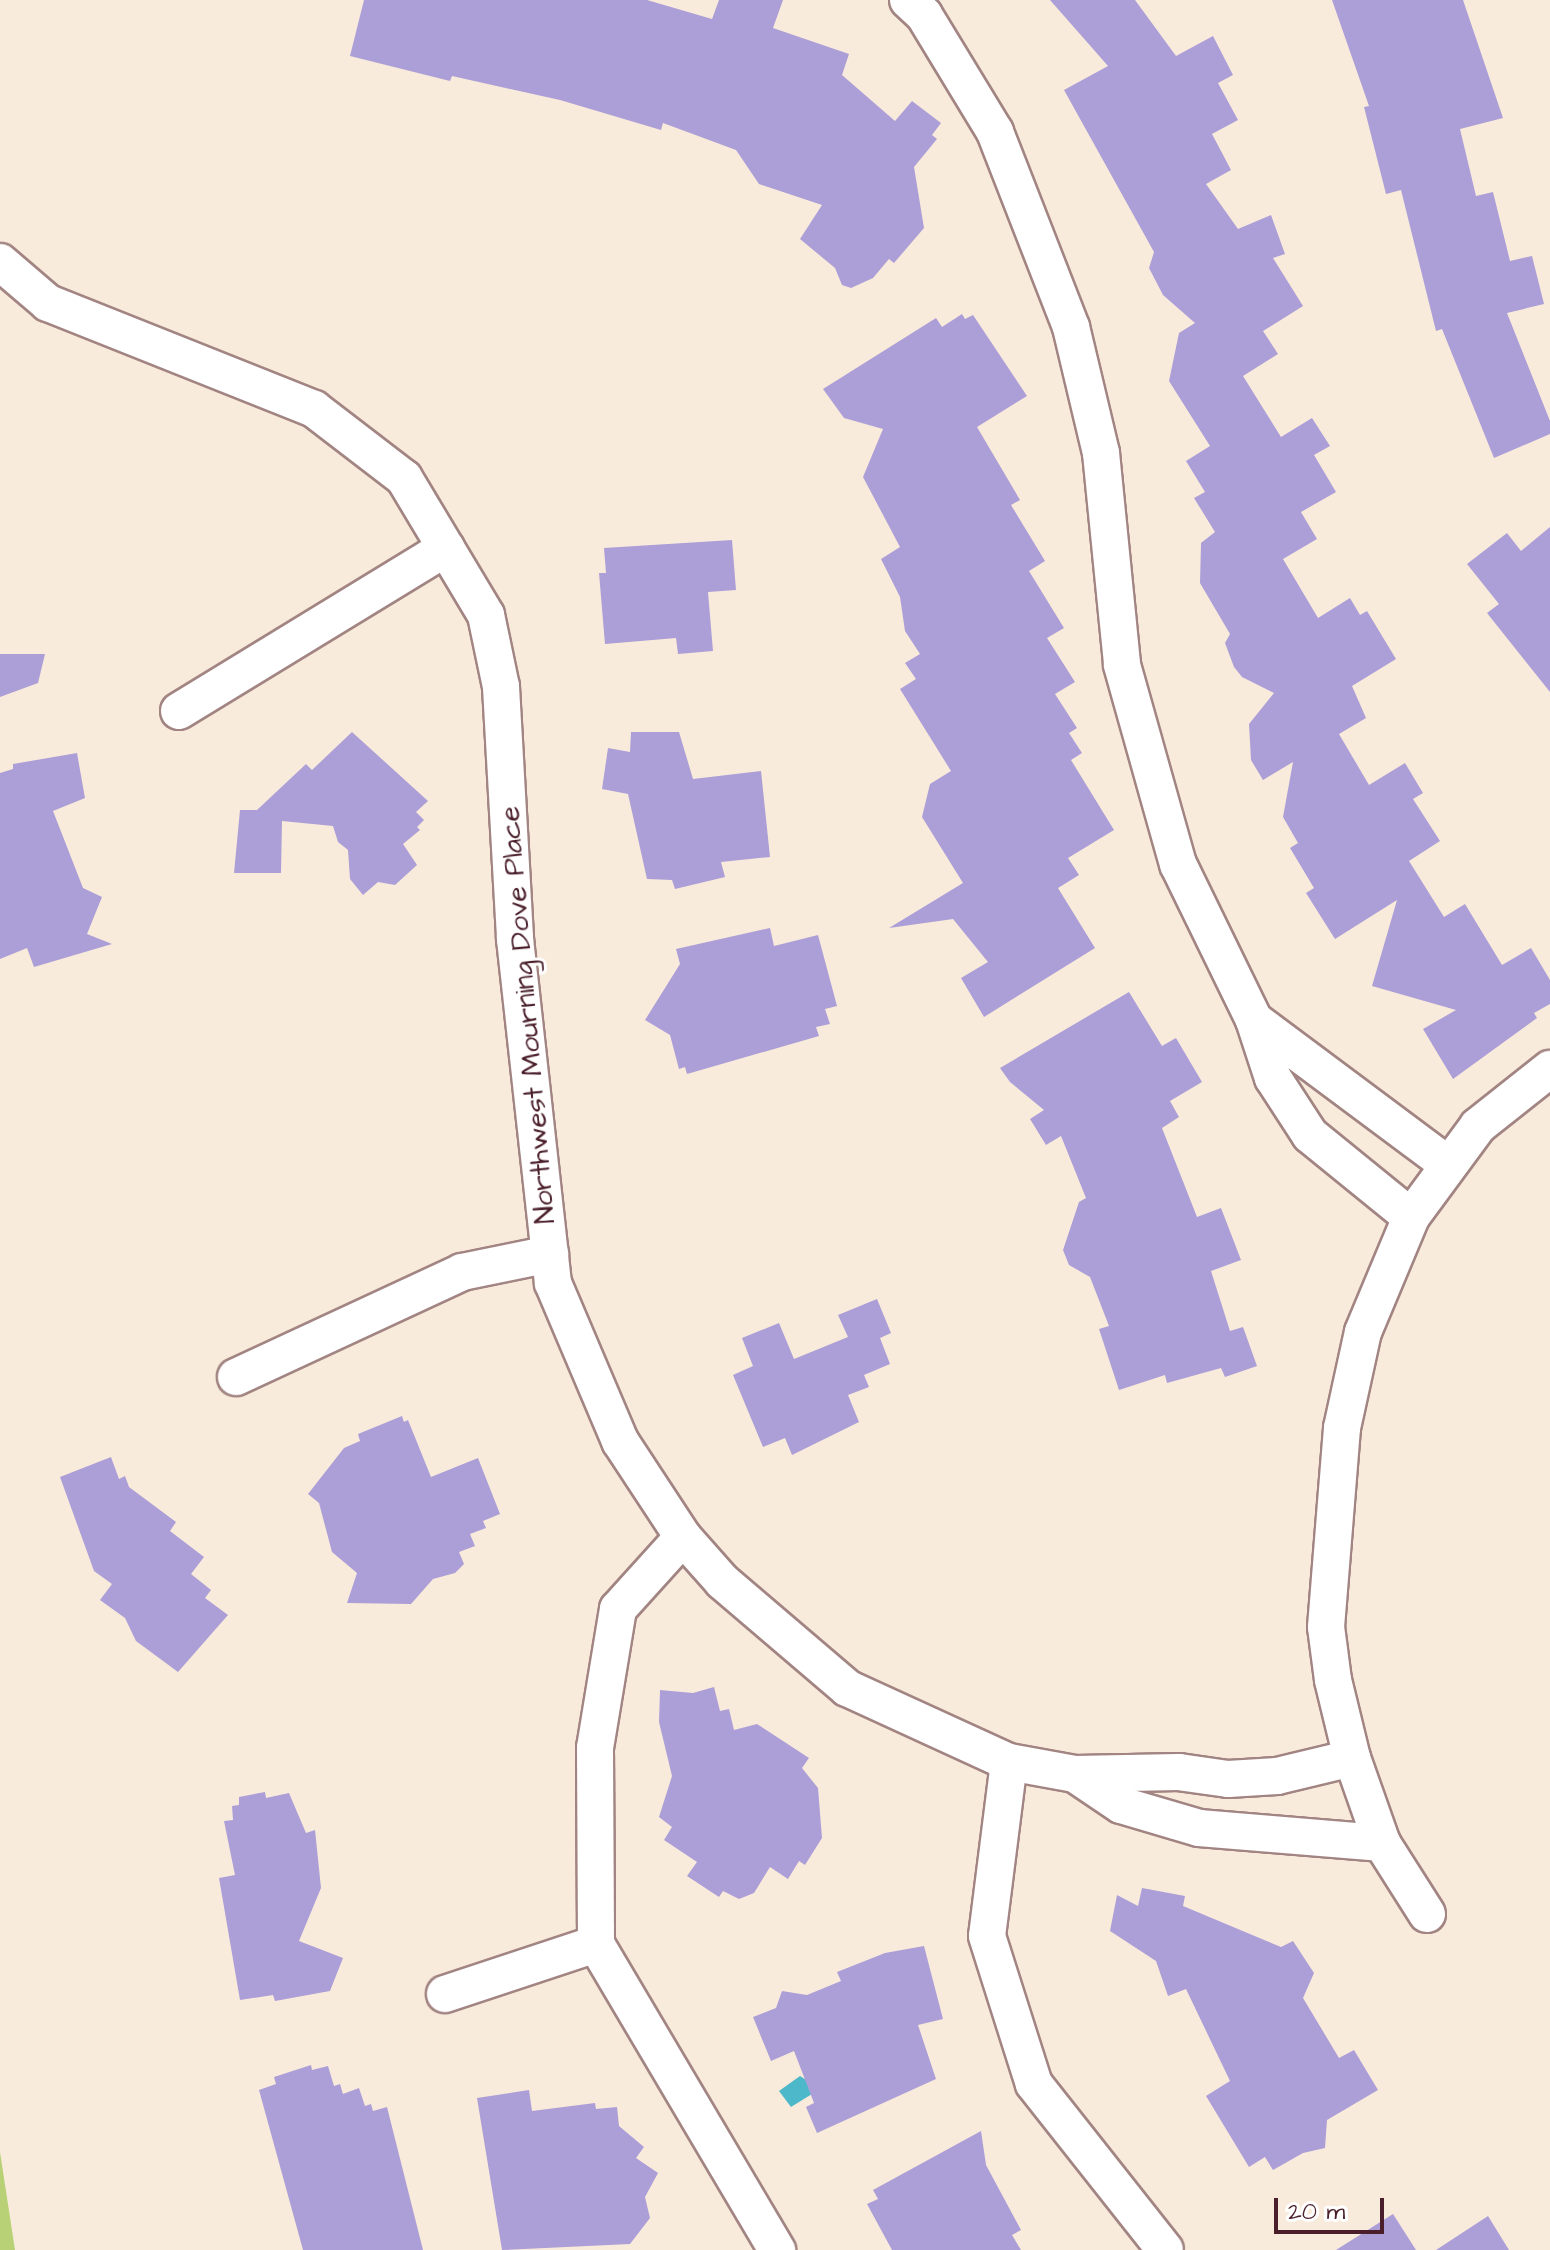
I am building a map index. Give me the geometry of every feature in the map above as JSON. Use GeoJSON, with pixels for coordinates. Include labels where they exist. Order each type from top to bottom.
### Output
{"type":"FeatureCollection","features":[{"type":"Feature","properties":{"kind":"street"},"geometry":{"type":"LineString","coordinates":[[908,0],[924,15],[995,132],[1071,327],[1101,453],[1122,665],[1178,864],[1254,1020],[1273,1078],[1310,1135],[1411,1217]]}},
{"type":"Feature","properties":{"kind":"street","name":"Northwest Mourning Dove Place"},"geometry":{"type":"LineString","coordinates":[[0,262],[48,303],[314,409],[404,478],[486,615],[501,687],[515,939],[553,1283],[620,1441],[683,1537],[723,1582],[847,1688],[1009,1762],[1075,1774],[1179,1772],[1228,1779],[1277,1776],[1352,1758]]}},
{"type":"Feature","properties":{"kind":"street"},"geometry":{"type":"LineString","coordinates":[[179,711],[446,548]]}},
{"type":"Feature","properties":{"kind":"street"},"geometry":{"type":"LineString","coordinates":[[1254,1020],[1446,1163]]}},
{"type":"Feature","properties":{"kind":"street"},"geometry":{"type":"LineString","coordinates":[[1427,1914],[1382,1843],[1352,1758],[1326,1627],[1342,1428],[1363,1332],[1411,1217],[1446,1163],[1478,1126],[1550,1069]]}},
{"type":"Feature","properties":{"kind":"street"},"geometry":{"type":"LineString","coordinates":[[236,1377],[462,1272],[550,1254]]}},
{"type":"Feature","properties":{"kind":"street"},"geometry":{"type":"LineString","coordinates":[[683,1537],[618,1609],[595,1748],[596,1944],[777,2250]]}},
{"type":"Feature","properties":{"kind":"street"},"geometry":{"type":"LineString","coordinates":[[1009,1762],[987,1936],[1034,2084],[1165,2250]]}},
{"type":"Feature","properties":{"kind":"street","name":"Northwest Mourning Dove Place"},"geometry":{"type":"LineString","coordinates":[[1075,1774],[1121,1805],[1199,1828],[1382,1843]]}},
{"type":"Feature","properties":{"kind":"street"},"geometry":{"type":"LineString","coordinates":[[445,1994],[596,1944]]}},
{"type":"Feature","properties":{"kind":"green space"},"geometry":{"type":"Polygon","coordinates":[[[0,2152],[15,2250],[0,2250],[0,2152]]]}},
{"type":"Feature","properties":{"kind":"water"},"geometry":{"type":"Polygon","coordinates":[[[800,2076],[820,2089],[791,2107],[779,2091],[800,2076]]]}},
{"type":"Feature","properties":{"kind":"building"},"geometry":{"type":"Polygon","coordinates":[[[364,0],[647,0],[712,19],[719,0],[783,0],[773,28],[849,54],[842,75],[895,121],[912,101],[941,123],[932,135],[937,139],[914,167],[924,228],[894,263],[889,259],[873,278],[851,288],[842,285],[835,268],[800,239],[822,205],[759,184],[736,150],[663,123],[661,130],[560,100],[452,76],[450,81],[350,56],[364,0]]]}},
{"type":"Feature","properties":{"kind":"building"},"geometry":{"type":"Polygon","coordinates":[[[1050,0],[1135,0],[1176,56],[1213,36],[1233,75],[1218,83],[1238,120],[1212,134],[1231,170],[1206,184],[1238,229],[1271,215],[1285,254],[1273,258],[1303,306],[1263,331],[1278,354],[1243,376],[1281,437],[1312,418],[1330,446],[1314,455],[1336,492],[1301,512],[1317,539],[1283,559],[1318,618],[1350,598],[1360,615],[1367,611],[1396,659],[1352,686],[1366,718],[1339,734],[1369,785],[1405,763],[1423,793],[1413,799],[1440,841],[1409,861],[1444,917],[1465,904],[1502,965],[1531,948],[1550,980],[1550,1004],[1534,1013],[1537,1018],[1453,1079],[1423,1029],[1456,1010],[1372,986],[1397,900],[1335,939],[1306,893],[1314,888],[1290,848],[1298,843],[1283,817],[1293,762],[1263,780],[1251,760],[1249,724],[1274,693],[1242,677],[1234,667],[1225,643],[1230,634],[1200,583],[1201,543],[1215,532],[1194,498],[1205,492],[1186,461],[1210,446],[1169,381],[1179,333],[1195,323],[1163,295],[1149,268],[1154,252],[1064,90],[1108,66],[1050,0]]]}},
{"type":"Feature","properties":{"kind":"building"},"geometry":{"type":"Polygon","coordinates":[[[1332,0],[1463,0],[1503,118],[1460,129],[1476,196],[1493,192],[1510,261],[1532,256],[1544,304],[1507,313],[1550,421],[1550,434],[1494,458],[1442,329],[1436,331],[1401,190],[1386,194],[1364,107],[1369,106],[1332,0]]]}},
{"type":"Feature","properties":{"kind":"building"},"geometry":{"type":"Polygon","coordinates":[[[962,314],[965,319],[973,315],[1027,396],[977,427],[1020,500],[1011,505],[1045,561],[1029,571],[1064,628],[1047,638],[1075,682],[1055,694],[1077,728],[1069,733],[1082,753],[1071,760],[1114,830],[1068,858],[1079,875],[1058,888],[1095,948],[984,1017],[961,978],[988,962],[953,919],[889,928],[963,883],[922,817],[930,784],[951,771],[900,689],[916,679],[905,663],[920,654],[905,631],[900,597],[881,559],[900,547],[863,477],[883,429],[844,418],[823,389],[936,318],[942,327],[962,314]]]}},
{"type":"Feature","properties":{"kind":"building"},"geometry":{"type":"Polygon","coordinates":[[[1550,527],[1550,692],[1487,613],[1499,604],[1467,564],[1507,533],[1521,551],[1550,527]]]}},
{"type":"Feature","properties":{"kind":"building"},"geometry":{"type":"Polygon","coordinates":[[[732,540],[736,590],[708,592],[713,651],[678,654],[676,638],[605,644],[599,573],[606,573],[604,548],[732,540]]]}},
{"type":"Feature","properties":{"kind":"building"},"geometry":{"type":"Polygon","coordinates":[[[0,654],[45,654],[38,683],[0,697],[0,654]]]}},
{"type":"Feature","properties":{"kind":"building"},"geometry":{"type":"Polygon","coordinates":[[[352,732],[428,801],[416,812],[424,820],[417,827],[420,830],[403,844],[417,865],[395,885],[378,882],[363,895],[350,879],[348,850],[338,842],[333,826],[282,821],[281,873],[234,873],[240,810],[257,810],[306,764],[312,770],[352,732]]]}},
{"type":"Feature","properties":{"kind":"building"},"geometry":{"type":"Polygon","coordinates":[[[631,732],[679,732],[693,779],[761,771],[770,857],[721,862],[725,877],[675,889],[672,880],[647,879],[628,794],[602,789],[608,748],[630,752],[631,732]]]}},
{"type":"Feature","properties":{"kind":"building"},"geometry":{"type":"Polygon","coordinates":[[[77,753],[85,798],[53,811],[83,888],[102,897],[87,934],[112,944],[34,967],[27,948],[0,959],[0,773],[13,769],[13,764],[77,753]]]}},
{"type":"Feature","properties":{"kind":"building"},"geometry":{"type":"Polygon","coordinates":[[[770,928],[774,946],[818,935],[837,1006],[825,1009],[830,1024],[816,1027],[819,1036],[687,1074],[685,1067],[679,1069],[670,1035],[645,1020],[680,964],[676,949],[770,928]]]}},
{"type":"Feature","properties":{"kind":"building"},"geometry":{"type":"Polygon","coordinates":[[[1129,992],[1162,1046],[1176,1038],[1202,1082],[1170,1101],[1179,1117],[1162,1128],[1197,1217],[1221,1208],[1241,1260],[1211,1271],[1230,1331],[1243,1327],[1257,1366],[1225,1377],[1221,1368],[1167,1383],[1165,1375],[1119,1390],[1099,1329],[1109,1326],[1090,1277],[1069,1265],[1063,1250],[1079,1202],[1086,1198],[1061,1136],[1046,1145],[1030,1119],[1044,1110],[1010,1082],[1000,1068],[1129,992]]]}},
{"type":"Feature","properties":{"kind":"building"},"geometry":{"type":"Polygon","coordinates":[[[877,1299],[891,1333],[880,1338],[890,1364],[864,1375],[869,1387],[848,1395],[859,1422],[792,1455],[785,1438],[763,1447],[733,1375],[753,1366],[742,1338],[779,1323],[794,1359],[848,1337],[838,1315],[877,1299]]]}},
{"type":"Feature","properties":{"kind":"building"},"geometry":{"type":"Polygon","coordinates":[[[402,1416],[404,1422],[408,1420],[431,1477],[478,1458],[500,1514],[483,1521],[486,1528],[470,1534],[475,1546],[459,1552],[464,1564],[455,1573],[433,1579],[411,1604],[347,1603],[357,1573],[332,1552],[319,1503],[308,1494],[344,1448],[360,1441],[358,1434],[402,1416]]]}},
{"type":"Feature","properties":{"kind":"building"},"geometry":{"type":"Polygon","coordinates":[[[111,1457],[119,1479],[125,1476],[129,1487],[176,1522],[170,1531],[204,1557],[191,1574],[211,1590],[205,1598],[228,1615],[178,1672],[136,1641],[125,1618],[100,1600],[112,1584],[94,1571],[60,1477],[111,1457]]]}},
{"type":"Feature","properties":{"kind":"building"},"geometry":{"type":"Polygon","coordinates":[[[714,1687],[720,1711],[729,1709],[734,1730],[757,1724],[809,1758],[802,1768],[818,1788],[822,1838],[805,1865],[799,1861],[788,1879],[770,1867],[754,1893],[739,1899],[723,1891],[719,1897],[687,1876],[697,1862],[664,1840],[672,1827],[659,1817],[672,1776],[659,1722],[660,1690],[693,1693],[714,1687]]]}},
{"type":"Feature","properties":{"kind":"building"},"geometry":{"type":"Polygon","coordinates":[[[265,1792],[266,1798],[289,1793],[306,1833],[315,1830],[321,1888],[299,1941],[343,1958],[330,1991],[275,2001],[273,1995],[240,2000],[219,1878],[235,1875],[224,1821],[233,1820],[232,1806],[239,1805],[239,1797],[265,1792]]]}},
{"type":"Feature","properties":{"kind":"building"},"geometry":{"type":"Polygon","coordinates":[[[1142,1888],[1185,1896],[1183,1906],[1281,1947],[1293,1941],[1314,1973],[1303,1998],[1339,2058],[1354,2050],[1378,2090],[1327,2120],[1325,2148],[1303,2153],[1273,2170],[1265,2157],[1249,2167],[1206,2096],[1230,2081],[1186,1989],[1168,1996],[1156,1961],[1110,1931],[1117,1895],[1138,1906],[1142,1888]]]}},
{"type":"Feature","properties":{"kind":"building"},"geometry":{"type":"Polygon","coordinates":[[[924,1946],[943,2019],[918,2025],[936,2079],[817,2133],[806,2107],[814,2103],[794,2051],[771,2061],[753,2017],[776,2008],[782,1991],[807,1995],[841,1981],[837,1972],[885,1953],[924,1946]]]}},
{"type":"Feature","properties":{"kind":"building"},"geometry":{"type":"Polygon","coordinates":[[[311,2065],[312,2070],[328,2066],[334,2086],[340,2084],[343,2094],[359,2088],[365,2106],[371,2104],[373,2111],[387,2107],[423,2250],[303,2250],[259,2090],[276,2084],[274,2077],[311,2065]]]}},
{"type":"Feature","properties":{"kind":"building"},"geometry":{"type":"Polygon","coordinates":[[[529,2090],[532,2111],[595,2103],[596,2109],[617,2107],[619,2126],[644,2147],[636,2158],[658,2173],[645,2197],[650,2218],[630,2244],[502,2250],[477,2098],[529,2090]]]}},
{"type":"Feature","properties":{"kind":"building"},"geometry":{"type":"Polygon","coordinates":[[[981,2131],[986,2165],[1021,2230],[1012,2235],[1021,2250],[892,2250],[867,2204],[878,2199],[873,2190],[981,2131]]]}},
{"type":"Feature","properties":{"kind":"building"},"geometry":{"type":"Polygon","coordinates":[[[1393,2214],[1416,2250],[1336,2250],[1393,2214]]]}},
{"type":"Feature","properties":{"kind":"building"},"geometry":{"type":"Polygon","coordinates":[[[1488,2216],[1509,2250],[1436,2250],[1488,2216]]]}}]}
